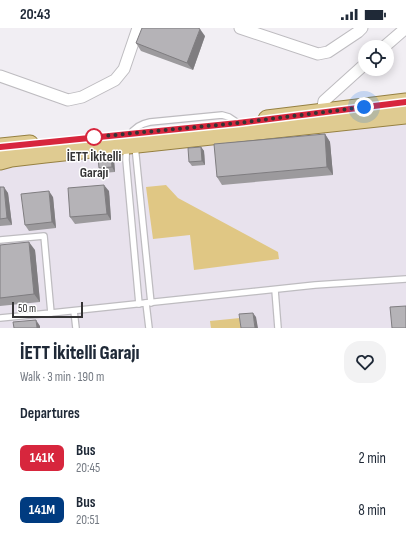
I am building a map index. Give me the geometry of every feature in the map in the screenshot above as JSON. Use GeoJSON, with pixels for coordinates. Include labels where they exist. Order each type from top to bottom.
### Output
{"type":"FeatureCollection","features":[{"type":"Feature","properties":{"kind":"main road"},"geometry":{"type":"LineString","coordinates":[[0,161],[11,158],[130,141],[238,123],[406,102]]}},
{"type":"Feature","properties":{"kind":"main road"},"geometry":{"type":"LineString","coordinates":[[0,147],[130,141],[406,115]]}},
{"type":"Feature","properties":{"kind":"street"},"geometry":{"type":"LineString","coordinates":[[0,76],[68,100],[82,97],[115,80],[124,69],[138,28]]}},
{"type":"Feature","properties":{"kind":"street"},"geometry":{"type":"LineString","coordinates":[[240,28],[318,54],[328,52],[362,28]]}},
{"type":"Feature","properties":{"kind":"street"},"geometry":{"type":"LineString","coordinates":[[393,40],[404,32]]}},
{"type":"Feature","properties":{"kind":"street"},"geometry":{"type":"LineString","coordinates":[[322,113],[324,100],[358,70]]}},
{"type":"Feature","properties":{"kind":"lane"},"geometry":{"type":"LineString","coordinates":[[130,141],[149,303],[149,328]]}},
{"type":"Feature","properties":{"kind":"lane"},"geometry":{"type":"LineString","coordinates":[[130,141],[126,160],[139,304]]}},
{"type":"Feature","properties":{"kind":"lane"},"geometry":{"type":"LineString","coordinates":[[0,240],[44,236],[52,313]]}},
{"type":"Feature","properties":{"kind":"lane"},"geometry":{"type":"LineString","coordinates":[[0,318],[406,278]]}},
{"type":"Feature","properties":{"kind":"lane"},"geometry":{"type":"LineString","coordinates":[[275,290],[278,328]]}},
{"type":"Feature","properties":{"kind":"lane"},"geometry":{"type":"LineString","coordinates":[[74,311],[76,328]]}},
{"type":"Feature","properties":{"kind":"shaded area","name":"İETT İkitelli Garajı"},"geometry":{"type":"Polygon","coordinates":[[[406,121],[406,328],[0,328],[0,166],[406,121]]]}},
{"type":"Feature","properties":{"kind":"shaded area"},"geometry":{"type":"Polygon","coordinates":[[[166,185],[178,198],[278,252],[279,259],[194,270],[190,235],[153,239],[146,187],[166,185]]]}},
{"type":"Feature","properties":{"kind":"shaded area"},"geometry":{"type":"Polygon","coordinates":[[[240,318],[241,328],[211,328],[210,321],[240,318]]]}},
{"type":"Feature","properties":{"kind":"building"},"geometry":{"type":"Polygon","coordinates":[[[142,28],[200,29],[187,63],[136,43],[142,28]]]}},
{"type":"Feature","properties":{"kind":"building"},"geometry":{"type":"Polygon","coordinates":[[[325,134],[327,167],[217,177],[214,144],[325,134]]]}},
{"type":"Feature","properties":{"kind":"building"},"geometry":{"type":"Polygon","coordinates":[[[201,147],[202,161],[189,162],[188,148],[201,147]]]}},
{"type":"Feature","properties":{"kind":"building"},"geometry":{"type":"Polygon","coordinates":[[[111,156],[112,167],[99,168],[98,157],[111,156]]]}},
{"type":"Feature","properties":{"kind":"building"},"geometry":{"type":"Polygon","coordinates":[[[104,185],[107,214],[70,217],[68,188],[104,185]]]}},
{"type":"Feature","properties":{"kind":"building"},"geometry":{"type":"Polygon","coordinates":[[[0,187],[4,187],[7,218],[0,219],[0,187]]]}},
{"type":"Feature","properties":{"kind":"building"},"geometry":{"type":"Polygon","coordinates":[[[49,191],[52,222],[25,225],[21,194],[49,191]]]}},
{"type":"Feature","properties":{"kind":"building"},"geometry":{"type":"Polygon","coordinates":[[[29,242],[34,294],[0,298],[0,245],[29,242]]]}},
{"type":"Feature","properties":{"kind":"building"},"geometry":{"type":"Polygon","coordinates":[[[406,306],[406,328],[392,328],[390,307],[406,306]]]}},
{"type":"Feature","properties":{"kind":"building"},"geometry":{"type":"Polygon","coordinates":[[[253,313],[255,328],[241,328],[239,314],[253,313]]]}},
{"type":"Feature","properties":{"kind":"building"},"geometry":{"type":"Polygon","coordinates":[[[36,320],[37,328],[14,328],[13,322],[36,320]]]}},
{"type":"Feature","properties":{"kind":"bus line","name":"141K"},"geometry":{"type":"LineString","coordinates":[[0,147],[238,123],[406,102]]}},
{"type":"Feature","properties":{"kind":"place","name":"İETT İkitelli Garajı"},"geometry":{"type":"Point","coordinates":[94,137]}},
{"type":"Feature","properties":{"kind":"route"},"geometry":{"type":"LineString","coordinates":[[94,137],[238,123],[364,107]]}}]}
